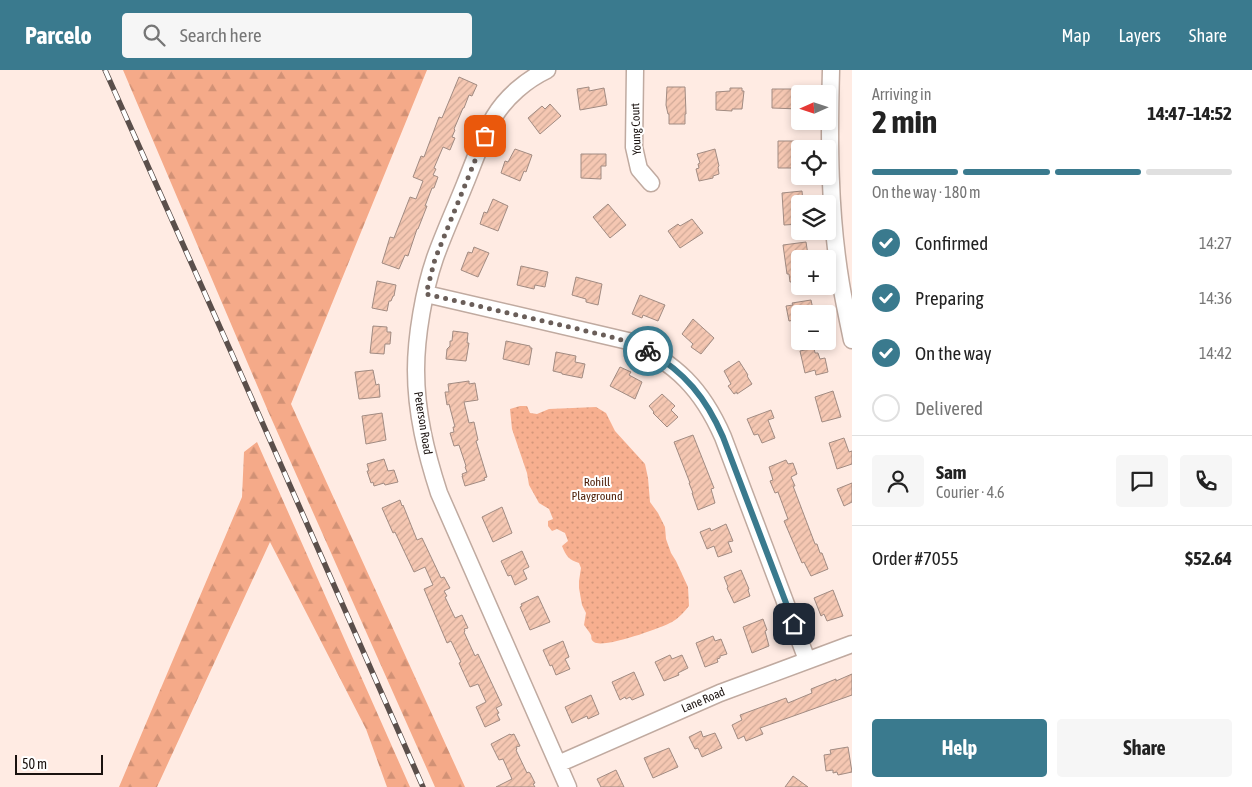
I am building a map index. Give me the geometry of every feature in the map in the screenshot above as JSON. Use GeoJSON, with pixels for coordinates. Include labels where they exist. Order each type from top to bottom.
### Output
{"type":"FeatureCollection","features":[{"type":"Feature","properties":{"kind":"street","name":"Peterson Road"},"geometry":{"type":"LineString","coordinates":[[547,70],[538,74],[519,88],[506,101],[494,117],[485,136],[435,259],[426,294],[418,343],[416,370],[423,436],[430,465],[446,510],[568,787]]}},
{"type":"Feature","properties":{"kind":"street","name":"Young Court"},"geometry":{"type":"LineString","coordinates":[[635,70],[634,147],[639,169],[651,184]]}},
{"type":"Feature","properties":{"kind":"street"},"geometry":{"type":"LineString","coordinates":[[831,70],[831,182],[840,283],[852,340]]}},
{"type":"Feature","properties":{"kind":"street"},"geometry":{"type":"LineString","coordinates":[[426,294],[628,342],[662,359],[678,371],[703,399],[715,418],[807,660]]}},
{"type":"Feature","properties":{"kind":"street","name":"Lane Road"},"geometry":{"type":"LineString","coordinates":[[558,764],[720,693],[852,644]]}},
{"type":"Feature","properties":{"kind":"green space"},"geometry":{"type":"Polygon","coordinates":[[[123,70],[427,70],[291,404],[465,787],[435,787],[268,411],[123,70]]]}},
{"type":"Feature","properties":{"kind":"green space","name":"Rohill Playground"},"geometry":{"type":"Polygon","coordinates":[[[527,406],[530,413],[537,414],[549,409],[596,407],[606,413],[615,431],[645,464],[650,502],[665,527],[666,539],[671,553],[688,587],[689,606],[675,620],[656,629],[608,643],[599,643],[592,640],[584,625],[586,613],[582,605],[579,588],[581,568],[579,563],[566,555],[562,546],[568,541],[565,533],[557,529],[552,531],[548,526],[548,521],[553,519],[549,509],[539,503],[529,485],[527,473],[512,429],[510,409],[527,406]]]}},
{"type":"Feature","properties":{"kind":"green space"},"geometry":{"type":"Polygon","coordinates":[[[257,442],[410,787],[387,787],[366,729],[270,542],[157,787],[119,787],[242,497],[244,452],[257,442]]]}},
{"type":"Feature","properties":{"kind":"building"},"geometry":{"type":"Polygon","coordinates":[[[459,77],[477,85],[472,96],[469,95],[454,129],[452,137],[455,138],[450,150],[443,147],[434,168],[436,169],[433,175],[438,177],[425,206],[427,206],[408,256],[405,255],[399,269],[382,263],[390,237],[394,238],[410,197],[416,199],[423,181],[413,177],[421,156],[424,157],[439,117],[442,118],[459,77]]]}},
{"type":"Feature","properties":{"kind":"building"},"geometry":{"type":"Polygon","coordinates":[[[589,87],[589,91],[604,88],[607,105],[580,110],[577,89],[589,87]]]}},
{"type":"Feature","properties":{"kind":"building"},"geometry":{"type":"Polygon","coordinates":[[[667,87],[685,87],[685,124],[669,124],[669,114],[666,105],[667,87]]]}},
{"type":"Feature","properties":{"kind":"building"},"geometry":{"type":"Polygon","coordinates":[[[730,88],[742,88],[742,91],[744,91],[742,109],[732,109],[732,111],[716,110],[716,92],[730,91],[730,88]]]}},
{"type":"Feature","properties":{"kind":"building"},"geometry":{"type":"Polygon","coordinates":[[[772,89],[791,89],[791,109],[772,108],[772,89]]]}},
{"type":"Feature","properties":{"kind":"building"},"geometry":{"type":"Polygon","coordinates":[[[550,104],[561,116],[540,134],[528,118],[542,106],[545,109],[550,104]]]}},
{"type":"Feature","properties":{"kind":"building"},"geometry":{"type":"Polygon","coordinates":[[[778,141],[791,141],[791,168],[778,168],[778,141]]]}},
{"type":"Feature","properties":{"kind":"building"},"geometry":{"type":"Polygon","coordinates":[[[515,149],[532,155],[526,172],[524,171],[520,181],[501,173],[505,161],[508,162],[515,149]]]}},
{"type":"Feature","properties":{"kind":"building"},"geometry":{"type":"Polygon","coordinates":[[[715,149],[719,174],[713,176],[713,178],[699,181],[696,169],[699,168],[698,164],[700,163],[697,154],[715,149]]]}},
{"type":"Feature","properties":{"kind":"building"},"geometry":{"type":"Polygon","coordinates":[[[581,154],[606,154],[606,166],[601,166],[601,179],[581,178],[581,154]]]}},
{"type":"Feature","properties":{"kind":"building"},"geometry":{"type":"Polygon","coordinates":[[[802,191],[802,195],[791,195],[791,225],[784,225],[782,193],[802,191]]]}},
{"type":"Feature","properties":{"kind":"building"},"geometry":{"type":"Polygon","coordinates":[[[493,199],[508,206],[498,231],[480,224],[484,212],[487,213],[493,199]]]}},
{"type":"Feature","properties":{"kind":"building"},"geometry":{"type":"Polygon","coordinates":[[[608,204],[626,225],[610,238],[593,217],[608,204]]]}},
{"type":"Feature","properties":{"kind":"building"},"geometry":{"type":"Polygon","coordinates":[[[692,219],[703,233],[680,248],[668,231],[678,224],[680,226],[692,219]]]}},
{"type":"Feature","properties":{"kind":"building"},"geometry":{"type":"Polygon","coordinates":[[[806,242],[807,250],[791,250],[791,282],[789,274],[787,274],[783,245],[806,242]]]}},
{"type":"Feature","properties":{"kind":"building"},"geometry":{"type":"Polygon","coordinates":[[[474,247],[489,253],[478,277],[461,270],[468,252],[472,253],[474,247]]]}},
{"type":"Feature","properties":{"kind":"building"},"geometry":{"type":"Polygon","coordinates":[[[521,266],[548,272],[545,287],[535,285],[534,289],[517,285],[521,266]]]}},
{"type":"Feature","properties":{"kind":"building"},"geometry":{"type":"Polygon","coordinates":[[[576,277],[602,284],[598,305],[586,302],[586,299],[572,295],[576,277]]]}},
{"type":"Feature","properties":{"kind":"building"},"geometry":{"type":"Polygon","coordinates":[[[377,281],[396,285],[394,296],[389,301],[387,311],[372,308],[377,281]]]}},
{"type":"Feature","properties":{"kind":"building"},"geometry":{"type":"Polygon","coordinates":[[[640,295],[665,305],[658,321],[643,315],[642,318],[632,314],[640,295]]]}},
{"type":"Feature","properties":{"kind":"building"},"geometry":{"type":"Polygon","coordinates":[[[811,300],[812,305],[793,305],[792,303],[811,300]]]}},
{"type":"Feature","properties":{"kind":"building"},"geometry":{"type":"Polygon","coordinates":[[[791,305],[791,321],[789,321],[786,306],[791,305]]]}},
{"type":"Feature","properties":{"kind":"building"},"geometry":{"type":"Polygon","coordinates":[[[693,319],[714,338],[701,354],[691,347],[693,344],[682,334],[693,319]]]}},
{"type":"Feature","properties":{"kind":"building"},"geometry":{"type":"Polygon","coordinates":[[[373,326],[387,327],[387,332],[391,332],[390,344],[385,344],[384,354],[370,353],[373,326]]]}},
{"type":"Feature","properties":{"kind":"building"},"geometry":{"type":"Polygon","coordinates":[[[453,331],[468,333],[467,343],[469,343],[466,361],[446,359],[453,331]]]}},
{"type":"Feature","properties":{"kind":"building"},"geometry":{"type":"Polygon","coordinates":[[[506,341],[532,348],[529,365],[503,359],[506,341]]]}},
{"type":"Feature","properties":{"kind":"building"},"geometry":{"type":"Polygon","coordinates":[[[814,350],[820,359],[825,358],[828,372],[816,375],[815,370],[805,373],[800,351],[814,350]]]}},
{"type":"Feature","properties":{"kind":"building"},"geometry":{"type":"Polygon","coordinates":[[[556,352],[576,356],[575,362],[585,364],[582,378],[553,371],[556,352]]]}},
{"type":"Feature","properties":{"kind":"building"},"geometry":{"type":"Polygon","coordinates":[[[739,361],[752,384],[734,394],[728,386],[731,384],[724,371],[739,361]]]}},
{"type":"Feature","properties":{"kind":"building"},"geometry":{"type":"Polygon","coordinates":[[[620,367],[631,372],[629,375],[642,382],[635,399],[610,386],[620,367]]]}},
{"type":"Feature","properties":{"kind":"building"},"geometry":{"type":"Polygon","coordinates":[[[373,370],[376,385],[379,384],[380,397],[359,399],[355,372],[373,370]]]}},
{"type":"Feature","properties":{"kind":"building"},"geometry":{"type":"Polygon","coordinates":[[[469,381],[469,384],[475,383],[478,400],[464,402],[469,423],[474,422],[478,440],[476,441],[487,477],[484,478],[485,480],[465,486],[462,474],[467,472],[466,466],[459,445],[454,446],[450,433],[454,432],[453,427],[455,427],[449,404],[447,405],[445,392],[449,392],[448,384],[469,381]]]}},
{"type":"Feature","properties":{"kind":"building"},"geometry":{"type":"Polygon","coordinates":[[[833,391],[841,417],[822,422],[815,397],[833,391]]]}},
{"type":"Feature","properties":{"kind":"building"},"geometry":{"type":"Polygon","coordinates":[[[662,394],[675,406],[671,410],[678,417],[667,427],[653,413],[649,406],[662,394]]]}},
{"type":"Feature","properties":{"kind":"building"},"geometry":{"type":"Polygon","coordinates":[[[771,410],[774,418],[768,420],[775,438],[762,443],[758,434],[754,435],[747,419],[771,410]]]}},
{"type":"Feature","properties":{"kind":"building"},"geometry":{"type":"Polygon","coordinates":[[[382,413],[386,440],[366,444],[362,416],[382,413]]]}},
{"type":"Feature","properties":{"kind":"building"},"geometry":{"type":"Polygon","coordinates":[[[693,435],[714,488],[711,489],[715,503],[698,510],[674,442],[693,435]]]}},
{"type":"Feature","properties":{"kind":"building"},"geometry":{"type":"Polygon","coordinates":[[[844,438],[849,452],[852,451],[852,464],[837,469],[829,443],[844,438]]]}},
{"type":"Feature","properties":{"kind":"building"},"geometry":{"type":"Polygon","coordinates":[[[384,459],[388,471],[394,470],[398,482],[374,486],[367,471],[369,471],[367,464],[384,459]]]}},
{"type":"Feature","properties":{"kind":"building"},"geometry":{"type":"Polygon","coordinates":[[[786,460],[788,464],[793,463],[797,474],[791,477],[795,486],[793,486],[815,544],[817,544],[820,553],[822,553],[828,569],[811,576],[804,562],[802,563],[784,521],[788,519],[778,492],[775,493],[770,481],[773,480],[769,467],[786,460]]]}},
{"type":"Feature","properties":{"kind":"building"},"geometry":{"type":"Polygon","coordinates":[[[852,483],[852,502],[844,506],[837,489],[852,483]]]}},
{"type":"Feature","properties":{"kind":"building"},"geometry":{"type":"Polygon","coordinates":[[[400,500],[417,540],[422,538],[441,578],[444,577],[450,588],[444,591],[447,596],[445,597],[455,618],[462,615],[468,628],[464,629],[464,632],[475,656],[478,654],[502,705],[496,708],[500,720],[485,727],[476,707],[486,702],[478,684],[470,687],[451,641],[447,643],[424,589],[433,585],[425,567],[414,572],[382,508],[400,500]]]}},
{"type":"Feature","properties":{"kind":"building"},"geometry":{"type":"Polygon","coordinates":[[[502,507],[512,533],[493,542],[482,517],[502,507]]]}},
{"type":"Feature","properties":{"kind":"building"},"geometry":{"type":"Polygon","coordinates":[[[726,524],[733,541],[728,542],[732,552],[718,557],[714,546],[707,549],[700,532],[710,528],[711,531],[726,524]]]}},
{"type":"Feature","properties":{"kind":"building"},"geometry":{"type":"Polygon","coordinates":[[[522,551],[529,567],[523,570],[527,579],[515,585],[511,575],[508,576],[501,561],[522,551]]]}},
{"type":"Feature","properties":{"kind":"building"},"geometry":{"type":"Polygon","coordinates":[[[741,570],[750,596],[734,603],[724,577],[741,570]]]}},
{"type":"Feature","properties":{"kind":"building"},"geometry":{"type":"Polygon","coordinates":[[[833,590],[843,616],[827,621],[824,614],[821,616],[814,598],[833,590]]]}},
{"type":"Feature","properties":{"kind":"building"},"geometry":{"type":"Polygon","coordinates":[[[538,596],[550,622],[530,630],[520,607],[522,606],[521,604],[538,596]]]}},
{"type":"Feature","properties":{"kind":"building"},"geometry":{"type":"Polygon","coordinates":[[[763,619],[767,630],[765,631],[769,646],[752,653],[743,627],[763,619]]]}},
{"type":"Feature","properties":{"kind":"building"},"geometry":{"type":"Polygon","coordinates":[[[713,636],[715,641],[721,639],[727,654],[720,656],[717,659],[718,662],[705,667],[696,643],[713,636]]]}},
{"type":"Feature","properties":{"kind":"building"},"geometry":{"type":"Polygon","coordinates":[[[563,641],[569,657],[565,659],[570,669],[556,675],[543,650],[563,641]]]}},
{"type":"Feature","properties":{"kind":"building"},"geometry":{"type":"Polygon","coordinates":[[[670,655],[672,659],[682,655],[688,668],[678,673],[679,675],[664,681],[655,662],[670,655]]]}},
{"type":"Feature","properties":{"kind":"building"},"geometry":{"type":"Polygon","coordinates":[[[634,672],[644,695],[632,700],[630,697],[626,699],[625,697],[620,700],[612,682],[634,672]]]}},
{"type":"Feature","properties":{"kind":"building"},"geometry":{"type":"Polygon","coordinates":[[[852,674],[852,695],[760,728],[763,734],[746,741],[744,736],[738,739],[732,725],[742,720],[740,715],[786,698],[788,703],[812,693],[811,689],[852,674]]]}},
{"type":"Feature","properties":{"kind":"building"},"geometry":{"type":"Polygon","coordinates":[[[591,695],[599,714],[588,719],[587,716],[572,723],[565,707],[591,695]]]}},
{"type":"Feature","properties":{"kind":"building"},"geometry":{"type":"Polygon","coordinates":[[[701,731],[703,737],[715,733],[722,748],[702,757],[698,748],[695,749],[689,737],[701,731]]]}},
{"type":"Feature","properties":{"kind":"building"},"geometry":{"type":"Polygon","coordinates":[[[510,734],[514,734],[520,746],[516,747],[516,750],[527,773],[530,773],[535,787],[496,787],[512,779],[503,759],[499,760],[491,744],[510,734]]]}},
{"type":"Feature","properties":{"kind":"building"},"geometry":{"type":"Polygon","coordinates":[[[848,747],[852,772],[838,775],[837,772],[833,773],[833,770],[826,771],[824,755],[831,754],[830,750],[848,747]]]}},
{"type":"Feature","properties":{"kind":"building"},"geometry":{"type":"Polygon","coordinates":[[[669,748],[678,767],[653,778],[644,758],[669,748]]]}},
{"type":"Feature","properties":{"kind":"building"},"geometry":{"type":"Polygon","coordinates":[[[616,770],[624,787],[601,787],[597,779],[616,770]]]}},
{"type":"Feature","properties":{"kind":"building"},"geometry":{"type":"Polygon","coordinates":[[[793,776],[808,787],[785,787],[793,776]]]}},
{"type":"Feature","properties":{"kind":"railway"},"geometry":{"type":"LineString","coordinates":[[105,70],[423,787]]}},
{"type":"Feature","properties":{"kind":"way so far"},"geometry":{"type":"LineString","coordinates":[[485,136],[435,259],[426,294],[608,336],[648,351]]}},
{"type":"Feature","properties":{"kind":"route"},"geometry":{"type":"LineString","coordinates":[[648,351],[678,371],[703,399],[715,418],[794,624]]}}]}
